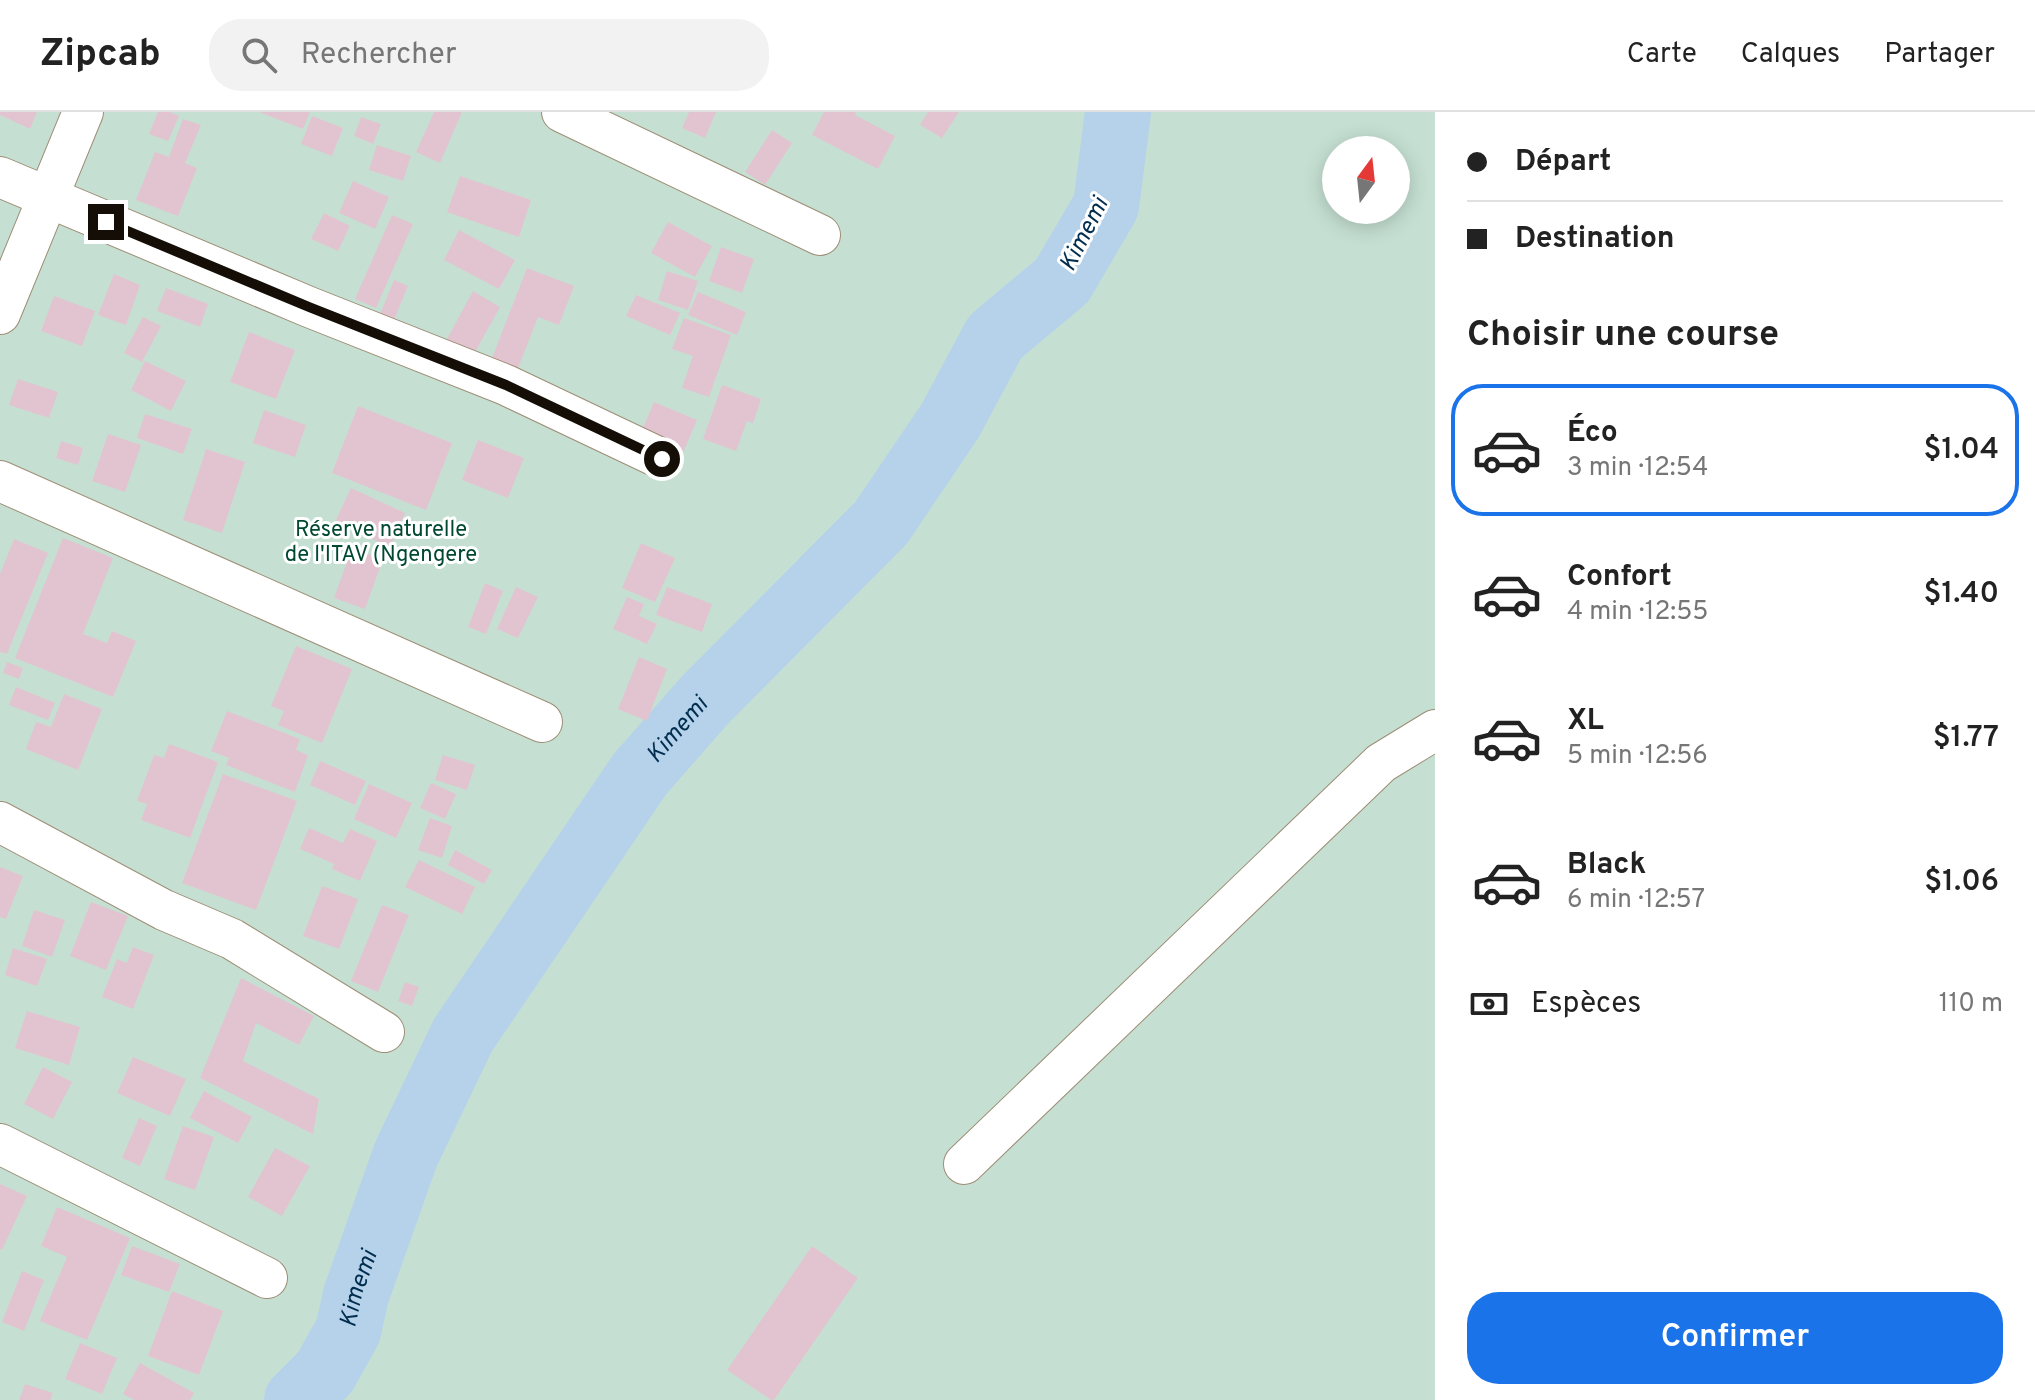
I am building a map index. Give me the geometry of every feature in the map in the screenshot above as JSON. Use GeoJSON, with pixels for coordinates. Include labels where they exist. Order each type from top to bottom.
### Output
{"type":"FeatureCollection","features":[{"type":"Feature","properties":{"kind":"street"},"geometry":{"type":"LineString","coordinates":[[0,314],[83,112]]}},
{"type":"Feature","properties":{"kind":"street"},"geometry":{"type":"LineString","coordinates":[[562,112],[820,235]]}},
{"type":"Feature","properties":{"kind":"street"},"geometry":{"type":"LineString","coordinates":[[0,177],[309,307],[506,385],[662,459]]}},
{"type":"Feature","properties":{"kind":"street"},"geometry":{"type":"LineString","coordinates":[[0,481],[542,722]]}},
{"type":"Feature","properties":{"kind":"street"},"geometry":{"type":"LineString","coordinates":[[964,1164],[1381,763],[1435,730]]}},
{"type":"Feature","properties":{"kind":"street"},"geometry":{"type":"LineString","coordinates":[[0,822],[164,910],[232,939],[384,1032]]}},
{"type":"Feature","properties":{"kind":"street"},"geometry":{"type":"LineString","coordinates":[[0,1144],[267,1278]]}},
{"type":"Feature","properties":{"kind":"green space","name":"Réserve naturelle de l'ITAV (Ngengere"},"geometry":{"type":"Polygon","coordinates":[[[0,112],[1435,112],[1435,1400],[0,1400],[0,112]]]}},
{"type":"Feature","properties":{"kind":"building"},"geometry":{"type":"Polygon","coordinates":[[[0,112],[37,112],[30,129],[0,115],[0,112]]]}},
{"type":"Feature","properties":{"kind":"building"},"geometry":{"type":"Polygon","coordinates":[[[158,112],[179,116],[168,141],[149,134],[158,112]]]}},
{"type":"Feature","properties":{"kind":"building"},"geometry":{"type":"Polygon","coordinates":[[[259,112],[310,112],[303,129],[259,112]]]}},
{"type":"Feature","properties":{"kind":"building"},"geometry":{"type":"Polygon","coordinates":[[[434,112],[462,112],[440,163],[416,152],[434,112]]]}},
{"type":"Feature","properties":{"kind":"building"},"geometry":{"type":"Polygon","coordinates":[[[689,112],[716,112],[705,138],[682,128],[689,112]]]}},
{"type":"Feature","properties":{"kind":"building"},"geometry":{"type":"Polygon","coordinates":[[[824,112],[856,112],[855,115],[895,136],[878,169],[812,135],[824,112]]]}},
{"type":"Feature","properties":{"kind":"building"},"geometry":{"type":"Polygon","coordinates":[[[928,112],[959,112],[942,138],[920,125],[928,112]]]}},
{"type":"Feature","properties":{"kind":"building"},"geometry":{"type":"Polygon","coordinates":[[[312,116],[343,128],[332,156],[301,144],[312,116]]]}},
{"type":"Feature","properties":{"kind":"building"},"geometry":{"type":"Polygon","coordinates":[[[361,117],[381,124],[373,144],[354,136],[361,117]]]}},
{"type":"Feature","properties":{"kind":"building"},"geometry":{"type":"Polygon","coordinates":[[[183,119],[201,125],[185,163],[197,168],[178,216],[136,200],[155,152],[169,157],[183,119]]]}},
{"type":"Feature","properties":{"kind":"building"},"geometry":{"type":"Polygon","coordinates":[[[772,130],[792,143],[765,185],[745,172],[772,130]]]}},
{"type":"Feature","properties":{"kind":"building"},"geometry":{"type":"Polygon","coordinates":[[[377,145],[411,156],[403,181],[369,170],[377,145]]]}},
{"type":"Feature","properties":{"kind":"building"},"geometry":{"type":"Polygon","coordinates":[[[460,176],[531,200],[519,237],[447,212],[460,176]]]}},
{"type":"Feature","properties":{"kind":"building"},"geometry":{"type":"Polygon","coordinates":[[[353,181],[389,197],[375,229],[339,213],[353,181]]]}},
{"type":"Feature","properties":{"kind":"building"},"geometry":{"type":"Polygon","coordinates":[[[324,213],[350,226],[338,251],[311,239],[324,213]]]}},
{"type":"Feature","properties":{"kind":"building"},"geometry":{"type":"Polygon","coordinates":[[[392,215],[413,224],[376,308],[355,299],[392,215]]]}},
{"type":"Feature","properties":{"kind":"building"},"geometry":{"type":"Polygon","coordinates":[[[668,222],[712,246],[695,277],[651,253],[668,222]]]}},
{"type":"Feature","properties":{"kind":"building"},"geometry":{"type":"Polygon","coordinates":[[[459,230],[515,260],[499,289],[444,260],[459,230]]]}},
{"type":"Feature","properties":{"kind":"building"},"geometry":{"type":"Polygon","coordinates":[[[721,247],[754,259],[742,293],[709,281],[721,247]]]}},
{"type":"Feature","properties":{"kind":"building"},"geometry":{"type":"Polygon","coordinates":[[[527,268],[574,286],[559,325],[538,317],[518,368],[492,358],[527,268]]]}},
{"type":"Feature","properties":{"kind":"building"},"geometry":{"type":"Polygon","coordinates":[[[667,271],[698,281],[688,310],[658,300],[667,271]]]}},
{"type":"Feature","properties":{"kind":"building"},"geometry":{"type":"Polygon","coordinates":[[[114,274],[140,285],[126,325],[98,315],[114,274]]]}},
{"type":"Feature","properties":{"kind":"building"},"geometry":{"type":"Polygon","coordinates":[[[394,280],[408,286],[394,320],[380,314],[394,280]]]}},
{"type":"Feature","properties":{"kind":"building"},"geometry":{"type":"Polygon","coordinates":[[[166,288],[208,304],[200,327],[157,311],[166,288]]]}},
{"type":"Feature","properties":{"kind":"building"},"geometry":{"type":"Polygon","coordinates":[[[473,291],[500,307],[474,354],[447,339],[473,291]]]}},
{"type":"Feature","properties":{"kind":"building"},"geometry":{"type":"Polygon","coordinates":[[[698,292],[746,312],[737,335],[688,315],[698,292]]]}},
{"type":"Feature","properties":{"kind":"building"},"geometry":{"type":"Polygon","coordinates":[[[636,295],[680,313],[670,335],[626,316],[636,295]]]}},
{"type":"Feature","properties":{"kind":"building"},"geometry":{"type":"Polygon","coordinates":[[[54,296],[95,311],[82,346],[41,331],[54,296]]]}},
{"type":"Feature","properties":{"kind":"building"},"geometry":{"type":"Polygon","coordinates":[[[143,317],[161,326],[142,362],[124,353],[143,317]]]}},
{"type":"Feature","properties":{"kind":"building"},"geometry":{"type":"Polygon","coordinates":[[[684,318],[731,335],[709,397],[682,388],[693,356],[672,349],[684,318]]]}},
{"type":"Feature","properties":{"kind":"building"},"geometry":{"type":"Polygon","coordinates":[[[249,332],[295,350],[276,399],[230,382],[249,332]]]}},
{"type":"Feature","properties":{"kind":"building"},"geometry":{"type":"Polygon","coordinates":[[[145,361],[186,381],[171,411],[131,390],[145,361]]]}},
{"type":"Feature","properties":{"kind":"building"},"geometry":{"type":"Polygon","coordinates":[[[18,379],[58,392],[49,418],[9,405],[18,379]]]}},
{"type":"Feature","properties":{"kind":"building"},"geometry":{"type":"Polygon","coordinates":[[[722,385],[761,399],[753,423],[747,421],[736,451],[703,439],[722,385]]]}},
{"type":"Feature","properties":{"kind":"building"},"geometry":{"type":"Polygon","coordinates":[[[654,402],[697,420],[682,455],[639,437],[654,402]]]}},
{"type":"Feature","properties":{"kind":"building"},"geometry":{"type":"Polygon","coordinates":[[[358,406],[452,443],[426,510],[332,473],[358,406]]]}},
{"type":"Feature","properties":{"kind":"building"},"geometry":{"type":"Polygon","coordinates":[[[264,410],[306,425],[295,457],[253,443],[264,410]]]}},
{"type":"Feature","properties":{"kind":"building"},"geometry":{"type":"Polygon","coordinates":[[[145,414],[192,429],[183,454],[137,438],[145,414]]]}},
{"type":"Feature","properties":{"kind":"building"},"geometry":{"type":"Polygon","coordinates":[[[108,434],[141,445],[125,492],[92,481],[108,434]]]}},
{"type":"Feature","properties":{"kind":"building"},"geometry":{"type":"Polygon","coordinates":[[[478,440],[524,458],[508,498],[462,480],[478,440]]]}},
{"type":"Feature","properties":{"kind":"building"},"geometry":{"type":"Polygon","coordinates":[[[61,441],[83,448],[78,465],[56,458],[61,441]]]}},
{"type":"Feature","properties":{"kind":"building"},"geometry":{"type":"Polygon","coordinates":[[[206,449],[245,462],[222,533],[183,520],[206,449]]]}},
{"type":"Feature","properties":{"kind":"building"},"geometry":{"type":"Polygon","coordinates":[[[351,488],[405,513],[390,547],[335,522],[351,488]]]}},
{"type":"Feature","properties":{"kind":"building"},"geometry":{"type":"Polygon","coordinates":[[[63,538],[113,558],[83,634],[107,643],[112,631],[136,641],[113,697],[15,658],[63,538]]]}},
{"type":"Feature","properties":{"kind":"building"},"geometry":{"type":"Polygon","coordinates":[[[14,539],[48,553],[7,654],[0,652],[0,574],[14,539]]]}},
{"type":"Feature","properties":{"kind":"building"},"geometry":{"type":"Polygon","coordinates":[[[641,543],[675,558],[655,602],[622,588],[641,543]]]}},
{"type":"Feature","properties":{"kind":"building"},"geometry":{"type":"Polygon","coordinates":[[[352,548],[383,559],[365,609],[334,598],[352,548]]]}},
{"type":"Feature","properties":{"kind":"building"},"geometry":{"type":"Polygon","coordinates":[[[485,583],[503,591],[486,634],[468,627],[485,583]]]}},
{"type":"Feature","properties":{"kind":"building"},"geometry":{"type":"Polygon","coordinates":[[[516,587],[538,597],[518,638],[497,629],[516,587]]]}},
{"type":"Feature","properties":{"kind":"building"},"geometry":{"type":"Polygon","coordinates":[[[667,587],[712,604],[702,632],[656,615],[667,587]]]}},
{"type":"Feature","properties":{"kind":"building"},"geometry":{"type":"Polygon","coordinates":[[[627,597],[644,604],[639,616],[657,624],[647,644],[613,629],[627,597]]]}},
{"type":"Feature","properties":{"kind":"building"},"geometry":{"type":"Polygon","coordinates":[[[296,646],[352,669],[322,743],[278,725],[284,711],[271,706],[296,646]]]}},
{"type":"Feature","properties":{"kind":"building"},"geometry":{"type":"Polygon","coordinates":[[[639,657],[667,669],[647,721],[618,709],[639,657]]]}},
{"type":"Feature","properties":{"kind":"building"},"geometry":{"type":"Polygon","coordinates":[[[7,662],[23,668],[19,679],[3,673],[7,662]]]}},
{"type":"Feature","properties":{"kind":"building"},"geometry":{"type":"Polygon","coordinates":[[[16,687],[55,703],[48,720],[9,705],[16,687]]]}},
{"type":"Feature","properties":{"kind":"building"},"geometry":{"type":"Polygon","coordinates":[[[64,694],[102,709],[78,770],[26,749],[36,722],[51,727],[64,694]]]}},
{"type":"Feature","properties":{"kind":"building"},"geometry":{"type":"Polygon","coordinates":[[[227,711],[300,739],[296,750],[308,755],[295,792],[226,765],[229,758],[211,751],[227,711]]]}},
{"type":"Feature","properties":{"kind":"building"},"geometry":{"type":"Polygon","coordinates":[[[169,744],[218,762],[190,838],[141,820],[147,804],[137,801],[154,755],[164,758],[169,744]]]}},
{"type":"Feature","properties":{"kind":"building"},"geometry":{"type":"Polygon","coordinates":[[[443,755],[475,765],[467,790],[435,780],[443,755]]]}},
{"type":"Feature","properties":{"kind":"building"},"geometry":{"type":"Polygon","coordinates":[[[320,761],[366,781],[355,805],[310,785],[320,761]]]}},
{"type":"Feature","properties":{"kind":"building"},"geometry":{"type":"Polygon","coordinates":[[[223,774],[297,801],[256,910],[182,883],[223,774]]]}},
{"type":"Feature","properties":{"kind":"building"},"geometry":{"type":"Polygon","coordinates":[[[431,783],[456,794],[445,819],[420,808],[431,783]]]}},
{"type":"Feature","properties":{"kind":"building"},"geometry":{"type":"Polygon","coordinates":[[[369,784],[412,803],[396,838],[354,819],[369,784]]]}},
{"type":"Feature","properties":{"kind":"building"},"geometry":{"type":"Polygon","coordinates":[[[430,818],[452,826],[442,858],[418,850],[430,818]]]}},
{"type":"Feature","properties":{"kind":"building"},"geometry":{"type":"Polygon","coordinates":[[[309,828],[343,843],[350,829],[377,841],[360,881],[332,869],[334,864],[300,849],[309,828]]]}},
{"type":"Feature","properties":{"kind":"building"},"geometry":{"type":"Polygon","coordinates":[[[455,850],[492,870],[484,884],[448,865],[455,850]]]}},
{"type":"Feature","properties":{"kind":"building"},"geometry":{"type":"Polygon","coordinates":[[[419,860],[475,887],[462,914],[405,887],[419,860]]]}},
{"type":"Feature","properties":{"kind":"building"},"geometry":{"type":"Polygon","coordinates":[[[0,867],[23,876],[6,919],[0,917],[0,867]]]}},
{"type":"Feature","properties":{"kind":"building"},"geometry":{"type":"Polygon","coordinates":[[[322,886],[358,899],[339,949],[303,936],[322,886]]]}},
{"type":"Feature","properties":{"kind":"building"},"geometry":{"type":"Polygon","coordinates":[[[91,902],[128,916],[106,970],[70,956],[91,902]]]}},
{"type":"Feature","properties":{"kind":"building"},"geometry":{"type":"Polygon","coordinates":[[[382,905],[409,915],[378,992],[351,981],[382,905]]]}},
{"type":"Feature","properties":{"kind":"building"},"geometry":{"type":"Polygon","coordinates":[[[34,910],[65,920],[52,957],[22,946],[34,910]]]}},
{"type":"Feature","properties":{"kind":"building"},"geometry":{"type":"Polygon","coordinates":[[[133,947],[154,955],[133,1009],[102,997],[117,959],[127,963],[133,947]]]}},
{"type":"Feature","properties":{"kind":"building"},"geometry":{"type":"Polygon","coordinates":[[[13,948],[47,959],[37,986],[5,975],[13,948]]]}},
{"type":"Feature","properties":{"kind":"building"},"geometry":{"type":"Polygon","coordinates":[[[241,978],[314,1016],[299,1045],[256,1023],[243,1061],[319,1099],[313,1134],[200,1078],[241,978]]]}},
{"type":"Feature","properties":{"kind":"building"},"geometry":{"type":"Polygon","coordinates":[[[405,982],[419,987],[412,1006],[398,1001],[405,982]]]}},
{"type":"Feature","properties":{"kind":"building"},"geometry":{"type":"Polygon","coordinates":[[[27,1011],[80,1027],[69,1065],[15,1048],[27,1011]]]}},
{"type":"Feature","properties":{"kind":"building"},"geometry":{"type":"Polygon","coordinates":[[[133,1057],[186,1079],[170,1116],[117,1093],[133,1057]]]}},
{"type":"Feature","properties":{"kind":"building"},"geometry":{"type":"Polygon","coordinates":[[[43,1067],[72,1082],[53,1119],[24,1104],[43,1067]]]}},
{"type":"Feature","properties":{"kind":"building"},"geometry":{"type":"Polygon","coordinates":[[[204,1091],[252,1117],[238,1143],[190,1118],[204,1091]]]}},
{"type":"Feature","properties":{"kind":"building"},"geometry":{"type":"Polygon","coordinates":[[[139,1118],[157,1126],[140,1166],[122,1158],[139,1118]]]}},
{"type":"Feature","properties":{"kind":"building"},"geometry":{"type":"Polygon","coordinates":[[[183,1126],[214,1137],[195,1190],[164,1179],[183,1126]]]}},
{"type":"Feature","properties":{"kind":"building"},"geometry":{"type":"Polygon","coordinates":[[[275,1148],[310,1166],[282,1216],[248,1197],[275,1148]]]}},
{"type":"Feature","properties":{"kind":"building"},"geometry":{"type":"Polygon","coordinates":[[[0,1184],[27,1196],[2,1250],[0,1249],[0,1184]]]}},
{"type":"Feature","properties":{"kind":"building"},"geometry":{"type":"Polygon","coordinates":[[[57,1207],[130,1238],[87,1340],[40,1321],[67,1257],[41,1246],[57,1207]]]}},
{"type":"Feature","properties":{"kind":"building"},"geometry":{"type":"Polygon","coordinates":[[[132,1246],[180,1264],[169,1292],[121,1275],[132,1246]]]}},
{"type":"Feature","properties":{"kind":"building"},"geometry":{"type":"Polygon","coordinates":[[[812,1246],[858,1278],[774,1400],[771,1400],[727,1370],[812,1246]]]}},
{"type":"Feature","properties":{"kind":"building"},"geometry":{"type":"Polygon","coordinates":[[[22,1271],[44,1280],[24,1331],[2,1322],[22,1271]]]}},
{"type":"Feature","properties":{"kind":"building"},"geometry":{"type":"Polygon","coordinates":[[[172,1291],[223,1311],[199,1375],[148,1356],[172,1291]]]}},
{"type":"Feature","properties":{"kind":"building"},"geometry":{"type":"Polygon","coordinates":[[[80,1343],[117,1358],[102,1394],[65,1379],[80,1343]]]}},
{"type":"Feature","properties":{"kind":"building"},"geometry":{"type":"Polygon","coordinates":[[[140,1363],[194,1393],[190,1400],[134,1400],[123,1394],[140,1363]]]}},
{"type":"Feature","properties":{"kind":"building"},"geometry":{"type":"Polygon","coordinates":[[[25,1384],[53,1393],[50,1400],[19,1400],[25,1384]]]}},
{"type":"Feature","properties":{"kind":"waterway","name":"Kimemi"},"geometry":{"type":"LineString","coordinates":[[297,1400],[325,1372],[348,1331],[356,1295],[406,1154],[463,1035],[640,774],[705,700],[881,523],[950,421],[995,337],[1062,281],[1106,206],[1118,112]]}},
{"type":"Feature","properties":{"kind":"route"},"geometry":{"type":"LineString","coordinates":[[106,222],[506,385],[662,459]]}}]}
